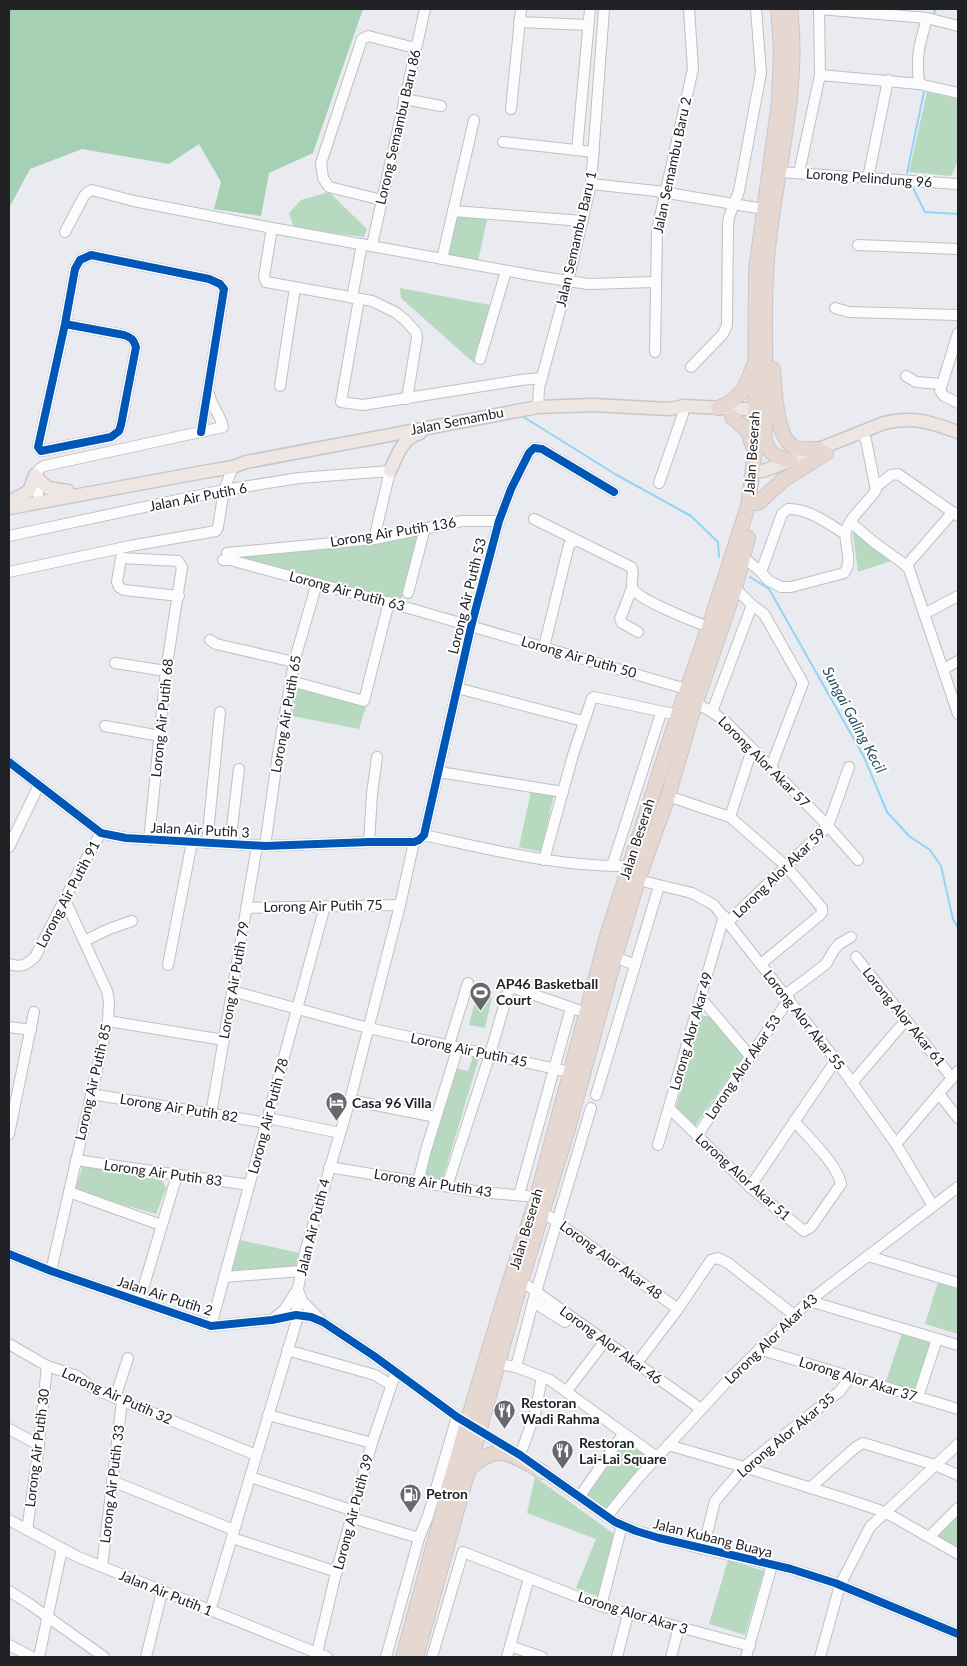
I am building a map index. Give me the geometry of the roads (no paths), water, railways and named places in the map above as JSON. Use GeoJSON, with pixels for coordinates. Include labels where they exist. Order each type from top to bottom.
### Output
{"type":"FeatureCollection","features":[{"type":"Feature","properties":{"kind":"highway","name":"Jalan Beserah"},"geometry":{"type":"LineString","coordinates":[[403,1657],[462,1420],[537,1197],[607,936],[686,689],[744,524],[757,476],[764,439],[760,415],[756,359],[756,270],[779,102],[781,49],[778,9]]}},
{"type":"Feature","properties":{"kind":"highway","name":"Jalan Beserah"},"geometry":{"type":"LineString","coordinates":[[416,1657],[521,1281],[568,1129],[615,957],[638,880],[668,796],[696,703],[735,588],[758,503],[755,451],[760,415],[769,239],[794,47],[790,9]]}},
{"type":"Feature","properties":{"kind":"highway"},"geometry":{"type":"LineString","coordinates":[[767,271],[772,360],[780,426],[786,440],[796,448],[822,451]]}},
{"type":"Feature","properties":{"kind":"highway"},"geometry":{"type":"LineString","coordinates":[[718,408],[729,404],[741,393],[756,359]]}},
{"type":"Feature","properties":{"kind":"highway"},"geometry":{"type":"LineString","coordinates":[[732,418],[743,426],[749,434],[755,451]]}},
{"type":"Feature","properties":{"kind":"highway"},"geometry":{"type":"LineString","coordinates":[[764,439],[767,448],[774,456],[791,461]]}},
{"type":"Feature","properties":{"kind":"highway"},"geometry":{"type":"LineString","coordinates":[[758,503],[783,480],[822,451]]}},
{"type":"Feature","properties":{"kind":"highway"},"geometry":{"type":"LineString","coordinates":[[470,1468],[487,1454],[502,1452],[544,1472]]}},
{"type":"Feature","properties":{"kind":"main road","name":"Jalan Semambu"},"geometry":{"type":"LineString","coordinates":[[9,502],[39,500],[233,467],[246,462],[538,407],[593,405],[669,409],[732,418],[760,415]]}},
{"type":"Feature","properties":{"kind":"main road","name":"Jalan Semambu"},"geometry":{"type":"LineString","coordinates":[[684,410],[718,408],[760,415]]}},
{"type":"Feature","properties":{"kind":"main road"},"geometry":{"type":"LineString","coordinates":[[757,476],[775,476],[861,432],[884,423],[908,419],[939,425],[958,432]]}},
{"type":"Feature","properties":{"kind":"main road"},"geometry":{"type":"LineString","coordinates":[[390,471],[402,446],[408,439],[416,434],[458,421]]}},
{"type":"Feature","properties":{"kind":"main road"},"geometry":{"type":"LineString","coordinates":[[757,476],[791,461],[822,451]]}},
{"type":"Feature","properties":{"kind":"main road","name":"Jalan Semambu"},"geometry":{"type":"LineString","coordinates":[[9,508],[68,491],[226,462],[246,462]]}},
{"type":"Feature","properties":{"kind":"main road"},"geometry":{"type":"LineString","coordinates":[[9,502],[29,491],[35,476],[48,488],[68,491]]}},
{"type":"Feature","properties":{"kind":"street","name":"Lorong Semambu Baru 86"},"geometry":{"type":"LineString","coordinates":[[408,398],[363,406],[341,402],[356,298],[367,244],[382,200],[425,9]]}},
{"type":"Feature","properties":{"kind":"street"},"geometry":{"type":"LineString","coordinates":[[511,109],[520,9]]}},
{"type":"Feature","properties":{"kind":"street"},"geometry":{"type":"LineString","coordinates":[[577,150],[590,9]]}},
{"type":"Feature","properties":{"kind":"street","name":"Jalan Semambu Baru 1"},"geometry":{"type":"LineString","coordinates":[[538,407],[542,378],[591,184],[604,9]]}},
{"type":"Feature","properties":{"kind":"street","name":"Jalan Semambu Baru 2"},"geometry":{"type":"LineString","coordinates":[[655,352],[656,239],[693,69],[689,9]]}},
{"type":"Feature","properties":{"kind":"street"},"geometry":{"type":"LineString","coordinates":[[691,367],[726,330],[728,224],[739,191],[761,73],[756,9]]}},
{"type":"Feature","properties":{"kind":"street"},"geometry":{"type":"LineString","coordinates":[[799,174],[820,75],[820,9],[927,18],[958,26]]}},
{"type":"Feature","properties":{"kind":"street"},"geometry":{"type":"LineString","coordinates":[[919,84],[918,49],[927,18]]}},
{"type":"Feature","properties":{"kind":"street"},"geometry":{"type":"LineString","coordinates":[[519,22],[588,25]]}},
{"type":"Feature","properties":{"kind":"street"},"geometry":{"type":"LineString","coordinates":[[382,200],[329,186],[323,178],[321,163],[361,40],[368,36],[416,48]]}},
{"type":"Feature","properties":{"kind":"street"},"geometry":{"type":"LineString","coordinates":[[820,75],[919,84],[958,93]]}},
{"type":"Feature","properties":{"kind":"street"},"geometry":{"type":"LineString","coordinates":[[868,178],[888,80]]}},
{"type":"Feature","properties":{"kind":"street"},"geometry":{"type":"LineString","coordinates":[[404,99],[441,106]]}},
{"type":"Feature","properties":{"kind":"street"},"geometry":{"type":"LineString","coordinates":[[442,259],[474,120]]}},
{"type":"Feature","properties":{"kind":"street"},"geometry":{"type":"LineString","coordinates":[[503,142],[594,152]]}},
{"type":"Feature","properties":{"kind":"street","name":"Lorong Pelindung 96"},"geometry":{"type":"LineString","coordinates":[[779,172],[957,181]]}},
{"type":"Feature","properties":{"kind":"street"},"geometry":{"type":"LineString","coordinates":[[591,184],[665,193],[764,209]]}},
{"type":"Feature","properties":{"kind":"street"},"geometry":{"type":"LineString","coordinates":[[66,232],[84,196],[92,190],[134,201],[272,228],[506,271],[588,284],[656,282]]}},
{"type":"Feature","properties":{"kind":"street"},"geometry":{"type":"LineString","coordinates":[[453,211],[583,221]]}},
{"type":"Feature","properties":{"kind":"street"},"geometry":{"type":"LineString","coordinates":[[272,228],[265,280],[269,283],[372,301],[396,312],[416,332],[417,343],[408,398],[542,378]]}},
{"type":"Feature","properties":{"kind":"street"},"geometry":{"type":"LineString","coordinates":[[858,245],[958,249]]}},
{"type":"Feature","properties":{"kind":"street"},"geometry":{"type":"LineString","coordinates":[[65,324],[124,335],[132,339],[136,347],[119,431],[111,437],[41,451],[38,447],[75,269],[80,260],[87,255],[217,282],[224,289],[202,432]]}},
{"type":"Feature","properties":{"kind":"street"},"geometry":{"type":"LineString","coordinates":[[480,359],[506,271]]}},
{"type":"Feature","properties":{"kind":"street"},"geometry":{"type":"LineString","coordinates":[[280,386],[296,288]]}},
{"type":"Feature","properties":{"kind":"street"},"geometry":{"type":"LineString","coordinates":[[835,308],[849,312],[958,315]]}},
{"type":"Feature","properties":{"kind":"street"},"geometry":{"type":"LineString","coordinates":[[958,333],[941,384],[941,394],[958,403]]}},
{"type":"Feature","properties":{"kind":"street"},"geometry":{"type":"LineString","coordinates":[[906,376],[916,382],[941,384]]}},
{"type":"Feature","properties":{"kind":"street"},"geometry":{"type":"LineString","coordinates":[[39,500],[35,476],[36,471],[44,466],[223,427],[220,415],[211,403],[209,389]]}},
{"type":"Feature","properties":{"kind":"street"},"geometry":{"type":"LineString","coordinates":[[658,483],[684,410]]}},
{"type":"Feature","properties":{"kind":"street"},"geometry":{"type":"LineString","coordinates":[[743,557],[769,581],[784,587],[841,574],[846,571],[848,566],[847,527],[875,492],[876,487],[866,440],[861,432]]}},
{"type":"Feature","properties":{"kind":"street","name":"Lorong Air Putih 53"},"geometry":{"type":"LineString","coordinates":[[424,835],[471,626],[499,521],[511,489],[529,453],[534,448],[542,449],[614,492]]}},
{"type":"Feature","properties":{"kind":"street"},"geometry":{"type":"LineString","coordinates":[[9,572],[96,553],[216,531],[224,490],[233,467]]}},
{"type":"Feature","properties":{"kind":"street"},"geometry":{"type":"LineString","coordinates":[[374,538],[390,471]]}},
{"type":"Feature","properties":{"kind":"street","name":"Jalan Air Putih 6"},"geometry":{"type":"LineString","coordinates":[[9,536],[224,490],[299,478],[390,471]]}},
{"type":"Feature","properties":{"kind":"street"},"geometry":{"type":"LineString","coordinates":[[876,487],[891,474],[898,474],[956,514],[906,566]]}},
{"type":"Feature","properties":{"kind":"street"},"geometry":{"type":"LineString","coordinates":[[761,572],[782,514],[788,509],[794,509],[816,517],[846,534]]}},
{"type":"Feature","properties":{"kind":"street"},"geometry":{"type":"LineString","coordinates":[[534,519],[633,568],[632,588],[620,619],[622,623],[638,632]]}},
{"type":"Feature","properties":{"kind":"street","name":"Lorong Air Putih 136"},"geometry":{"type":"LineString","coordinates":[[225,556],[374,538],[462,521],[499,521]]}},
{"type":"Feature","properties":{"kind":"street"},"geometry":{"type":"LineString","coordinates":[[850,522],[906,566],[944,669],[958,714]]}},
{"type":"Feature","properties":{"kind":"street"},"geometry":{"type":"LineString","coordinates":[[408,592],[425,528]]}},
{"type":"Feature","properties":{"kind":"street"},"geometry":{"type":"LineString","coordinates":[[544,647],[569,545],[575,540]]}},
{"type":"Feature","properties":{"kind":"street"},"geometry":{"type":"LineString","coordinates":[[96,553],[121,558],[117,585],[124,590],[179,596]]}},
{"type":"Feature","properties":{"kind":"street","name":"Lorong Air Putih 63"},"geometry":{"type":"LineString","coordinates":[[225,556],[230,560],[471,626]]}},
{"type":"Feature","properties":{"kind":"street","name":"Lorong Air Putih 68"},"geometry":{"type":"LineString","coordinates":[[121,558],[178,561],[182,567],[166,671],[149,840]]}},
{"type":"Feature","properties":{"kind":"street","name":"Lorong Air Putih 65"},"geometry":{"type":"LineString","coordinates":[[261,846],[294,662],[317,583]]}},
{"type":"Feature","properties":{"kind":"street"},"geometry":{"type":"LineString","coordinates":[[632,588],[635,592],[670,612],[709,627]]}},
{"type":"Feature","properties":{"kind":"street"},"geometry":{"type":"LineString","coordinates":[[735,588],[764,614],[803,683],[771,767]]}},
{"type":"Feature","properties":{"kind":"street"},"geometry":{"type":"LineString","coordinates":[[924,614],[958,596]]}},
{"type":"Feature","properties":{"kind":"street"},"geometry":{"type":"LineString","coordinates":[[290,681],[364,701],[389,602]]}},
{"type":"Feature","properties":{"kind":"street"},"geometry":{"type":"LineString","coordinates":[[712,712],[752,605]]}},
{"type":"Feature","properties":{"kind":"street","name":"Lorong Air Putih 50"},"geometry":{"type":"LineString","coordinates":[[471,626],[686,689]]}},
{"type":"Feature","properties":{"kind":"street"},"geometry":{"type":"LineString","coordinates":[[210,640],[216,644],[294,662]]}},
{"type":"Feature","properties":{"kind":"street"},"geometry":{"type":"LineString","coordinates":[[944,669],[958,661]]}},
{"type":"Feature","properties":{"kind":"street"},"geometry":{"type":"LineString","coordinates":[[115,663],[166,671]]}},
{"type":"Feature","properties":{"kind":"street"},"geometry":{"type":"LineString","coordinates":[[457,688],[583,721]]}},
{"type":"Feature","properties":{"kind":"street"},"geometry":{"type":"LineString","coordinates":[[544,860],[583,721],[594,697],[661,713],[678,715]]}},
{"type":"Feature","properties":{"kind":"street","name":"Lorong Alor Akar 57"},"geometry":{"type":"LineString","coordinates":[[696,703],[726,722],[828,826],[858,860]]}},
{"type":"Feature","properties":{"kind":"street"},"geometry":{"type":"LineString","coordinates":[[207,843],[220,712]]}},
{"type":"Feature","properties":{"kind":"street"},"geometry":{"type":"LineString","coordinates":[[612,866],[661,713]]}},
{"type":"Feature","properties":{"kind":"street"},"geometry":{"type":"LineString","coordinates":[[105,726],[160,736]]}},
{"type":"Feature","properties":{"kind":"street"},"geometry":{"type":"LineString","coordinates":[[730,817],[752,748]]}},
{"type":"Feature","properties":{"kind":"street"},"geometry":{"type":"LineString","coordinates":[[368,842],[377,757]]}},
{"type":"Feature","properties":{"kind":"street","name":"Jalan Air Putih 3"},"geometry":{"type":"LineString","coordinates":[[9,762],[101,833],[126,838],[261,846],[414,842]]}},
{"type":"Feature","properties":{"kind":"street","name":"Lorong Alor Akar 59"},"geometry":{"type":"LineString","coordinates":[[726,919],[828,826],[849,767]]}},
{"type":"Feature","properties":{"kind":"street"},"geometry":{"type":"LineString","coordinates":[[230,844],[239,769]]}},
{"type":"Feature","properties":{"kind":"street"},"geometry":{"type":"LineString","coordinates":[[439,772],[563,792]]}},
{"type":"Feature","properties":{"kind":"street"},"geometry":{"type":"LineString","coordinates":[[9,848],[39,785]]}},
{"type":"Feature","properties":{"kind":"street"},"geometry":{"type":"LineString","coordinates":[[668,796],[730,817],[786,866],[822,908],[822,912],[761,964]]}},
{"type":"Feature","properties":{"kind":"street","name":"Lorong Air Putih 91"},"geometry":{"type":"LineString","coordinates":[[9,964],[22,966],[35,957],[78,873],[101,833]]}},
{"type":"Feature","properties":{"kind":"street"},"geometry":{"type":"LineString","coordinates":[[414,842],[424,835],[544,860],[572,864],[629,866]]}},
{"type":"Feature","properties":{"kind":"street"},"geometry":{"type":"LineString","coordinates":[[168,965],[192,842]]}},
{"type":"Feature","properties":{"kind":"street","name":"Jalan Air Putih 4"},"geometry":{"type":"LineString","coordinates":[[210,1611],[296,1322],[301,1271],[350,1100],[400,905],[414,842]]}},
{"type":"Feature","properties":{"kind":"street","name":"Lorong Air Putih 79"},"geometry":{"type":"LineString","coordinates":[[211,1114],[246,908],[261,846]]}},
{"type":"Feature","properties":{"kind":"street","name":"Lorong Alor Akar 55"},"geometry":{"type":"LineString","coordinates":[[638,880],[692,893],[714,905],[836,1060],[896,1144],[933,1206]]}},
{"type":"Feature","properties":{"kind":"street"},"geometry":{"type":"LineString","coordinates":[[596,1095],[658,886]]}},
{"type":"Feature","properties":{"kind":"street","name":"Lorong Air Putih 85"},"geometry":{"type":"LineString","coordinates":[[51,1271],[108,1021],[109,1001],[107,991],[65,900]]}},
{"type":"Feature","properties":{"kind":"street","name":"Lorong Air Putih 75"},"geometry":{"type":"LineString","coordinates":[[246,908],[400,905]]}},
{"type":"Feature","properties":{"kind":"street","name":"Lorong Air Putih 78"},"geometry":{"type":"LineString","coordinates":[[211,1326],[325,906]]}},
{"type":"Feature","properties":{"kind":"street","name":"Lorong Alor Akar 49"},"geometry":{"type":"LineString","coordinates":[[658,1145],[700,997],[726,919]]}},
{"type":"Feature","properties":{"kind":"street"},"geometry":{"type":"LineString","coordinates":[[84,941],[132,921]]}},
{"type":"Feature","properties":{"kind":"street","name":"Lorong Alor Akar 53"},"geometry":{"type":"LineString","coordinates":[[697,1136],[787,997],[826,964],[839,944],[851,937]]}},
{"type":"Feature","properties":{"kind":"street"},"geometry":{"type":"LineString","coordinates":[[615,957],[634,965]]}},
{"type":"Feature","properties":{"kind":"street","name":"Lorong Alor Akar 61"},"geometry":{"type":"LineString","coordinates":[[856,957],[906,1020],[955,1075]]}},
{"type":"Feature","properties":{"kind":"street"},"geometry":{"type":"LineString","coordinates":[[418,1182],[436,1117],[468,983]]}},
{"type":"Feature","properties":{"kind":"street"},"geometry":{"type":"LineString","coordinates":[[446,1186],[490,1054],[507,993],[511,988],[587,1013]]}},
{"type":"Feature","properties":{"kind":"street","name":"Lorong Air Putih 45"},"geometry":{"type":"LineString","coordinates":[[232,991],[368,1028],[570,1072]]}},
{"type":"Feature","properties":{"kind":"street"},"geometry":{"type":"LineString","coordinates":[[700,997],[750,1056]]}},
{"type":"Feature","properties":{"kind":"street"},"geometry":{"type":"LineString","coordinates":[[519,1195],[571,1008]]}},
{"type":"Feature","properties":{"kind":"street"},"geometry":{"type":"LineString","coordinates":[[9,1134],[34,1012]]}},
{"type":"Feature","properties":{"kind":"street"},"geometry":{"type":"LineString","coordinates":[[852,1083],[906,1020]]}},
{"type":"Feature","properties":{"kind":"street"},"geometry":{"type":"LineString","coordinates":[[108,1021],[224,1040]]}},
{"type":"Feature","properties":{"kind":"street"},"geometry":{"type":"LineString","coordinates":[[9,1027],[31,1030]]}},
{"type":"Feature","properties":{"kind":"street"},"geometry":{"type":"LineString","coordinates":[[750,1187],[836,1060]]}},
{"type":"Feature","properties":{"kind":"street"},"geometry":{"type":"LineString","coordinates":[[896,1144],[955,1075]]}},
{"type":"Feature","properties":{"kind":"street","name":"Lorong Air Putih 82"},"geometry":{"type":"LineString","coordinates":[[91,1094],[340,1133]]}},
{"type":"Feature","properties":{"kind":"street"},"geometry":{"type":"LineString","coordinates":[[939,1094],[958,1118]]}},
{"type":"Feature","properties":{"kind":"street"},"geometry":{"type":"LineString","coordinates":[[350,1100],[436,1117]]}},
{"type":"Feature","properties":{"kind":"street"},"geometry":{"type":"LineString","coordinates":[[516,1367],[534,1297],[591,1108]]}},
{"type":"Feature","properties":{"kind":"street","name":"Lorong Alor Akar 51"},"geometry":{"type":"LineString","coordinates":[[669,1108],[750,1187],[804,1231],[811,1227],[841,1184],[839,1176],[831,1164],[794,1121]]}},
{"type":"Feature","properties":{"kind":"street"},"geometry":{"type":"LineString","coordinates":[[568,1129],[582,1137]]}},
{"type":"Feature","properties":{"kind":"street","name":"Lorong Air Putih 83"},"geometry":{"type":"LineString","coordinates":[[76,1160],[249,1185]]}},
{"type":"Feature","properties":{"kind":"street","name":"Lorong Air Putih 43"},"geometry":{"type":"LineString","coordinates":[[329,1168],[446,1186],[537,1197]]}},
{"type":"Feature","properties":{"kind":"street"},"geometry":{"type":"LineString","coordinates":[[139,1302],[176,1175]]}},
{"type":"Feature","properties":{"kind":"street","name":"Lorong Alor Akar 43"},"geometry":{"type":"LineString","coordinates":[[606,1516],[701,1409],[794,1315],[809,1301],[958,1187]]}},
{"type":"Feature","properties":{"kind":"street"},"geometry":{"type":"LineString","coordinates":[[69,1192],[161,1225]]}},
{"type":"Feature","properties":{"kind":"street","name":"Lorong Alor Akar 48"},"geometry":{"type":"LineString","coordinates":[[543,1212],[678,1308]]}},
{"type":"Feature","properties":{"kind":"street","name":"Jalan Air Putih 2"},"geometry":{"type":"LineString","coordinates":[[9,1254],[51,1271],[211,1326],[272,1320],[296,1315],[311,1317],[323,1322],[480,1431]]}},
{"type":"Feature","properties":{"kind":"street"},"geometry":{"type":"LineString","coordinates":[[868,1256],[958,1283]]}},
{"type":"Feature","properties":{"kind":"street"},"geometry":{"type":"LineString","coordinates":[[637,1363],[711,1260],[718,1258],[728,1263],[794,1315]]}},
{"type":"Feature","properties":{"kind":"street"},"geometry":{"type":"LineString","coordinates":[[224,1277],[301,1271]]}},
{"type":"Feature","properties":{"kind":"street","name":"Lorong Alor Akar 46"},"geometry":{"type":"LineString","coordinates":[[521,1281],[534,1297],[637,1363],[701,1409]]}},
{"type":"Feature","properties":{"kind":"street"},"geometry":{"type":"LineString","coordinates":[[272,1320],[284,1310],[298,1289]]}},
{"type":"Feature","properties":{"kind":"street"},"geometry":{"type":"LineString","coordinates":[[298,1289],[302,1300],[323,1322]]}},
{"type":"Feature","properties":{"kind":"street"},"geometry":{"type":"LineString","coordinates":[[534,1297],[565,1322]]}},
{"type":"Feature","properties":{"kind":"street"},"geometry":{"type":"LineString","coordinates":[[809,1301],[958,1345]]}},
{"type":"Feature","properties":{"kind":"street"},"geometry":{"type":"LineString","coordinates":[[918,1397],[938,1339]]}},
{"type":"Feature","properties":{"kind":"street"},"geometry":{"type":"LineString","coordinates":[[566,1392],[604,1341]]}},
{"type":"Feature","properties":{"kind":"street","name":"Lorong Air Putih 32"},"geometry":{"type":"LineString","coordinates":[[9,1344],[47,1366],[77,1376],[94,1389],[256,1454]]}},
{"type":"Feature","properties":{"kind":"street","name":"Lorong Alor Akar 37"},"geometry":{"type":"LineString","coordinates":[[759,1349],[958,1409]]}},
{"type":"Feature","properties":{"kind":"street"},"geometry":{"type":"LineString","coordinates":[[287,1350],[375,1375],[391,1386]]}},
{"type":"Feature","properties":{"kind":"street","name":"Lorong Air Putih 33"},"geometry":{"type":"LineString","coordinates":[[102,1567],[119,1399],[128,1358]]}},
{"type":"Feature","properties":{"kind":"street"},"geometry":{"type":"LineString","coordinates":[[498,1364],[516,1367],[550,1380],[657,1457]]}},
{"type":"Feature","properties":{"kind":"street","name":"Lorong Air Putih 30"},"geometry":{"type":"LineString","coordinates":[[27,1530],[39,1445],[47,1366]]}},
{"type":"Feature","properties":{"kind":"street","name":"Lorong Air Putih 39"},"geometry":{"type":"LineString","coordinates":[[316,1655],[336,1572],[372,1443],[396,1372]]}},
{"type":"Feature","properties":{"kind":"street"},"geometry":{"type":"LineString","coordinates":[[520,1455],[534,1414],[542,1377]]}},
{"type":"Feature","properties":{"kind":"street","name":"Lorong Alor Akar 35"},"geometry":{"type":"LineString","coordinates":[[703,1549],[715,1500],[744,1467],[840,1391],[850,1377]]}},
{"type":"Feature","properties":{"kind":"street"},"geometry":{"type":"LineString","coordinates":[[268,1415],[372,1443]]}},
{"type":"Feature","properties":{"kind":"street"},"geometry":{"type":"LineString","coordinates":[[386,1657],[419,1538],[462,1420]]}},
{"type":"Feature","properties":{"kind":"street"},"geometry":{"type":"LineString","coordinates":[[9,1429],[39,1445]]}},
{"type":"Feature","properties":{"kind":"street","name":"Jalan Kubang Buaya"},"geometry":{"type":"LineString","coordinates":[[480,1431],[520,1455],[606,1516],[622,1525],[659,1538],[791,1569],[840,1584],[958,1634]]}},
{"type":"Feature","properties":{"kind":"street"},"geometry":{"type":"LineString","coordinates":[[580,1496],[623,1434]]}},
{"type":"Feature","properties":{"kind":"street"},"geometry":{"type":"LineString","coordinates":[[810,1488],[863,1443],[934,1465],[958,1475]]}},
{"type":"Feature","properties":{"kind":"street"},"geometry":{"type":"LineString","coordinates":[[820,1657],[840,1584],[870,1527],[883,1512],[958,1444]]}},
{"type":"Feature","properties":{"kind":"street"},"geometry":{"type":"LineString","coordinates":[[668,1445],[846,1498],[883,1512],[958,1554]]}},
{"type":"Feature","properties":{"kind":"street"},"geometry":{"type":"LineString","coordinates":[[250,1477],[419,1538]]}},
{"type":"Feature","properties":{"kind":"street"},"geometry":{"type":"LineString","coordinates":[[112,1481],[233,1534],[336,1572]]}},
{"type":"Feature","properties":{"kind":"street"},"geometry":{"type":"LineString","coordinates":[[929,1537],[958,1508]]}},
{"type":"Feature","properties":{"kind":"street","name":"Jalan Air Putih 1"},"geometry":{"type":"LineString","coordinates":[[9,1520],[62,1549],[102,1567],[316,1655],[327,1657]]}},
{"type":"Feature","properties":{"kind":"street"},"geometry":{"type":"LineString","coordinates":[[601,1606],[622,1525]]}},
{"type":"Feature","properties":{"kind":"street"},"geometry":{"type":"LineString","coordinates":[[39,1657],[62,1549]]}},
{"type":"Feature","properties":{"kind":"street","name":"Lorong Alor Akar 3"},"geometry":{"type":"LineString","coordinates":[[432,1657],[463,1552],[601,1606],[750,1646]]}},
{"type":"Feature","properties":{"kind":"street"},"geometry":{"type":"LineString","coordinates":[[746,1657],[772,1565]]}},
{"type":"Feature","properties":{"kind":"street"},"geometry":{"type":"LineString","coordinates":[[507,1657],[529,1578]]}},
{"type":"Feature","properties":{"kind":"street"},"geometry":{"type":"LineString","coordinates":[[9,1591],[104,1657]]}},
{"type":"Feature","properties":{"kind":"street"},"geometry":{"type":"LineString","coordinates":[[146,1657],[162,1592]]}},
{"type":"Feature","properties":{"kind":"street"},"geometry":{"type":"LineString","coordinates":[[617,1657],[628,1614]]}},
{"type":"Feature","properties":{"kind":"street"},"geometry":{"type":"LineString","coordinates":[[671,1657],[679,1627]]}},
{"type":"Feature","properties":{"kind":"street"},"geometry":{"type":"LineString","coordinates":[[9,1645],[32,1657]]}},
{"type":"Feature","properties":{"kind":"street"},"geometry":{"type":"LineString","coordinates":[[510,1646],[542,1657]]}},
{"type":"Feature","properties":{"kind":"waterway"},"geometry":{"type":"LineString","coordinates":[[934,14],[935,9]]}},
{"type":"Feature","properties":{"kind":"waterway"},"geometry":{"type":"LineString","coordinates":[[907,173],[924,92]]}},
{"type":"Feature","properties":{"kind":"waterway"},"geometry":{"type":"LineString","coordinates":[[912,186],[925,212],[958,214]]}},
{"type":"Feature","properties":{"kind":"waterway","name":"Sungai Galing Kecil"},"geometry":{"type":"LineString","coordinates":[[522,416],[615,474],[691,516],[718,542],[719,557]]}},
{"type":"Feature","properties":{"kind":"waterway","name":"Sungai Galing Kecil"},"geometry":{"type":"LineString","coordinates":[[750,577],[769,589],[864,757],[887,812],[909,836],[930,850],[941,866],[953,919],[958,928]]}},
{"type":"Feature","properties":{"kind":"place","name":"AP46 Basketball Court"},"geometry":{"type":"Point","coordinates":[480,1011]}},
{"type":"Feature","properties":{"kind":"place","name":"Casa 96 Villa"},"geometry":{"type":"Point","coordinates":[336,1122]}},
{"type":"Feature","properties":{"kind":"place","name":"Restoran Wadi Rahma"},"geometry":{"type":"Point","coordinates":[505,1430]}},
{"type":"Feature","properties":{"kind":"place","name":"Restoran Lai-Lai Square"},"geometry":{"type":"Point","coordinates":[563,1470]}},
{"type":"Feature","properties":{"kind":"place","name":"Petron"},"geometry":{"type":"Point","coordinates":[410,1513]}}]}
